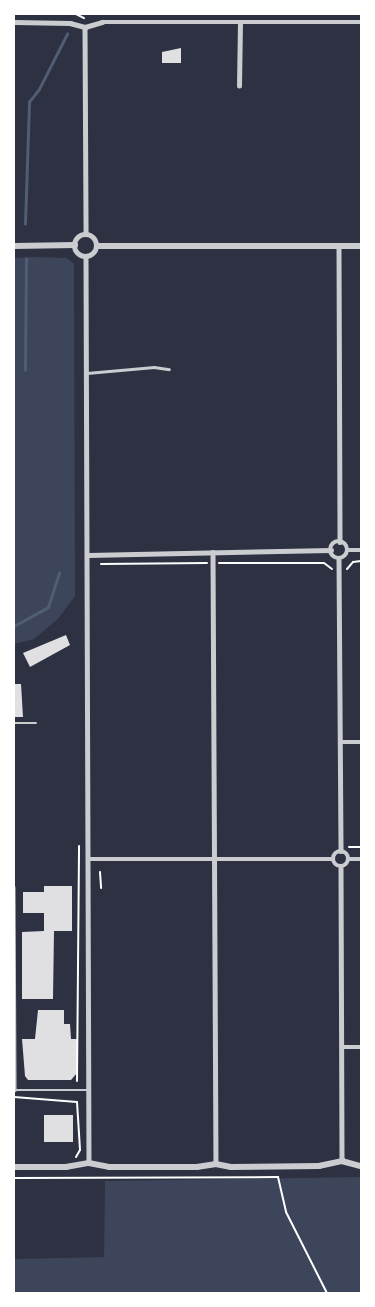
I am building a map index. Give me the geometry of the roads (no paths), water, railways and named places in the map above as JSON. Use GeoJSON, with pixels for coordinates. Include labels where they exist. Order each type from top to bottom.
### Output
{"type":"FeatureCollection","features":[{"type":"Feature","properties":{"kind":"street"},"geometry":{"type":"LineString","coordinates":[[353,14],[353,22]]}},
{"type":"Feature","properties":{"kind":"street"},"geometry":{"type":"LineString","coordinates":[[14,22],[70,22],[85,27],[102,22],[361,22]]}},
{"type":"Feature","properties":{"kind":"street"},"geometry":{"type":"LineString","coordinates":[[239,86],[240,23]]}},
{"type":"Feature","properties":{"kind":"street"},"geometry":{"type":"LineString","coordinates":[[85,27],[86,234]]}},
{"type":"Feature","properties":{"kind":"street"},"geometry":{"type":"LineString","coordinates":[[86,234],[94,238],[97,246],[94,254],[86,257],[78,254],[75,245],[78,238],[86,234]]}},
{"type":"Feature","properties":{"kind":"street"},"geometry":{"type":"LineString","coordinates":[[14,246],[75,245]]}},
{"type":"Feature","properties":{"kind":"street"},"geometry":{"type":"LineString","coordinates":[[97,246],[361,246]]}},
{"type":"Feature","properties":{"kind":"street"},"geometry":{"type":"LineString","coordinates":[[338,246],[340,542]]}},
{"type":"Feature","properties":{"kind":"street"},"geometry":{"type":"LineString","coordinates":[[86,257],[89,1163]]}},
{"type":"Feature","properties":{"kind":"street"},"geometry":{"type":"LineString","coordinates":[[340,542],[346,544],[348,550],[346,557],[339,559],[333,556],[331,550],[333,544],[340,542]]}},
{"type":"Feature","properties":{"kind":"street"},"geometry":{"type":"LineString","coordinates":[[88,554],[331,550]]}},
{"type":"Feature","properties":{"kind":"street"},"geometry":{"type":"LineString","coordinates":[[348,550],[361,550]]}},
{"type":"Feature","properties":{"kind":"street"},"geometry":{"type":"LineString","coordinates":[[213,552],[216,1164]]}},
{"type":"Feature","properties":{"kind":"street"},"geometry":{"type":"LineString","coordinates":[[333,859],[341,851],[342,742],[339,559]]}},
{"type":"Feature","properties":{"kind":"street"},"geometry":{"type":"LineString","coordinates":[[342,742],[361,742]]}},
{"type":"Feature","properties":{"kind":"street"},"geometry":{"type":"LineString","coordinates":[[341,851],[347,853],[349,859]]}},
{"type":"Feature","properties":{"kind":"street"},"geometry":{"type":"LineString","coordinates":[[89,858],[333,859],[341,867],[342,1161]]}},
{"type":"Feature","properties":{"kind":"street"},"geometry":{"type":"LineString","coordinates":[[341,867],[349,859],[361,859]]}},
{"type":"Feature","properties":{"kind":"street"},"geometry":{"type":"LineString","coordinates":[[342,1047],[361,1046]]}},
{"type":"Feature","properties":{"kind":"street"},"geometry":{"type":"LineString","coordinates":[[14,1167],[66,1167],[89,1163],[117,1167],[197,1167],[216,1164],[231,1167],[319,1166],[342,1161],[361,1166]]}},
{"type":"Feature","properties":{"kind":"lane"},"geometry":{"type":"LineString","coordinates":[[87,373],[154,367],[169,369]]}},
{"type":"Feature","properties":{"kind":"lane"},"geometry":{"type":"LineString","coordinates":[[14,723],[36,723]]}},
{"type":"Feature","properties":{"kind":"lane"},"geometry":{"type":"LineString","coordinates":[[14,887],[14,1090],[89,1090]]}},
{"type":"Feature","properties":{"kind":"waterway"},"geometry":{"type":"LineString","coordinates":[[25,224],[29,102],[39,89],[67,34]]}},
{"type":"Feature","properties":{"kind":"waterway"},"geometry":{"type":"LineString","coordinates":[[25,370],[26,259]]}},
{"type":"Feature","properties":{"kind":"waterway"},"geometry":{"type":"LineString","coordinates":[[14,626],[48,607],[59,573]]}}]}
